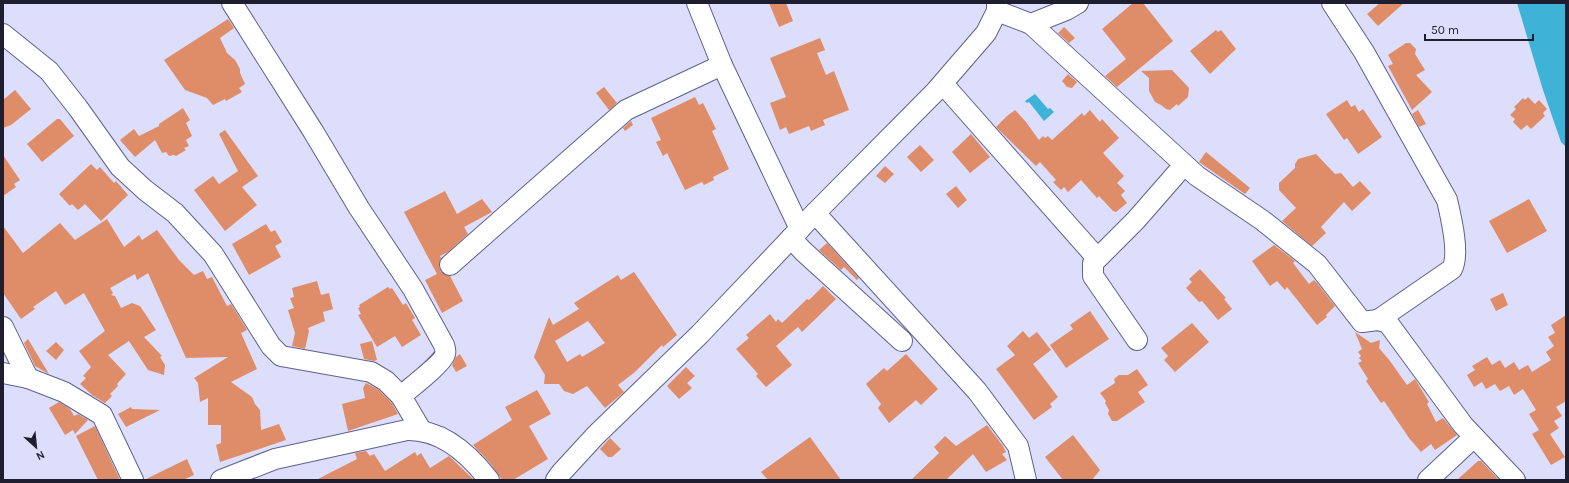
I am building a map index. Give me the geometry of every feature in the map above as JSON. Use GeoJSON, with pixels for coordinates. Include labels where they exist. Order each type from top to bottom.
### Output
{"type":"FeatureCollection","features":[{"type":"Feature","properties":{"kind":"street"},"geometry":{"type":"LineString","coordinates":[[232,3],[313,131],[359,208],[413,289],[444,345],[446,354],[442,361],[416,381],[401,396]]}},
{"type":"Feature","properties":{"kind":"street"},"geometry":{"type":"LineString","coordinates":[[697,3],[722,65],[803,251],[902,341]]}},
{"type":"Feature","properties":{"kind":"street"},"geometry":{"type":"LineString","coordinates":[[1032,24],[1066,10],[1078,3]]}},
{"type":"Feature","properties":{"kind":"street"},"geometry":{"type":"LineString","coordinates":[[556,480],[595,436],[700,334],[815,212],[943,84],[986,33],[997,7],[1032,24],[1197,176],[1262,220],[1317,264],[1362,322],[1365,323],[1378,320],[1452,269],[1455,258],[1453,227],[1447,200],[1364,52],[1332,3]]}},
{"type":"Feature","properties":{"kind":"street"},"geometry":{"type":"LineString","coordinates":[[3,34],[49,71],[78,108],[120,167],[145,190],[175,212],[213,254],[270,346],[281,356],[371,372],[386,382],[401,396],[420,430]]}},
{"type":"Feature","properties":{"kind":"street"},"geometry":{"type":"LineString","coordinates":[[450,265],[626,110],[722,65]]}},
{"type":"Feature","properties":{"kind":"street"},"geometry":{"type":"LineString","coordinates":[[943,84],[1097,258]]}},
{"type":"Feature","properties":{"kind":"street"},"geometry":{"type":"LineString","coordinates":[[1137,340],[1093,276],[1093,263],[1136,220],[1184,165]]}},
{"type":"Feature","properties":{"kind":"street"},"geometry":{"type":"LineString","coordinates":[[815,212],[977,391],[1018,446],[1026,480]]}},
{"type":"Feature","properties":{"kind":"street"},"geometry":{"type":"LineString","coordinates":[[1378,320],[1388,323],[1463,425],[1515,480]]}},
{"type":"Feature","properties":{"kind":"street"},"geometry":{"type":"LineString","coordinates":[[3,327],[28,378]]}},
{"type":"Feature","properties":{"kind":"street"},"geometry":{"type":"LineString","coordinates":[[3,373],[28,378],[64,392],[102,415],[133,480]]}},
{"type":"Feature","properties":{"kind":"street"},"geometry":{"type":"LineString","coordinates":[[221,480],[275,459],[401,431],[420,430],[452,444],[477,465],[489,480]]}},
{"type":"Feature","properties":{"kind":"street"},"geometry":{"type":"LineString","coordinates":[[1428,480],[1474,437]]}},
{"type":"Feature","properties":{"kind":"water"},"geometry":{"type":"Polygon","coordinates":[[[1517,3],[1566,3],[1566,147],[1561,142],[1543,90],[1517,3]]]}},
{"type":"Feature","properties":{"kind":"water"},"geometry":{"type":"Polygon","coordinates":[[[1035,94],[1048,109],[1050,108],[1054,112],[1044,121],[1029,102],[1027,103],[1025,101],[1035,94]]]}},
{"type":"Feature","properties":{"kind":"building"},"geometry":{"type":"Polygon","coordinates":[[[769,3],[786,3],[793,21],[779,27],[769,3]]]}},
{"type":"Feature","properties":{"kind":"building"},"geometry":{"type":"Polygon","coordinates":[[[1133,3],[1143,3],[1173,41],[1117,87],[1105,76],[1126,59],[1102,29],[1133,3]]]}},
{"type":"Feature","properties":{"kind":"building"},"geometry":{"type":"Polygon","coordinates":[[[1380,3],[1404,3],[1378,26],[1367,14],[1380,3]]]}},
{"type":"Feature","properties":{"kind":"building"},"geometry":{"type":"Polygon","coordinates":[[[228,19],[234,28],[220,38],[227,53],[235,60],[240,69],[240,73],[245,84],[239,88],[242,92],[226,101],[225,99],[213,105],[207,98],[185,90],[164,60],[228,19]]]}},
{"type":"Feature","properties":{"kind":"building"},"geometry":{"type":"Polygon","coordinates":[[[1064,27],[1075,38],[1069,43],[1058,33],[1064,27]]]}},
{"type":"Feature","properties":{"kind":"building"},"geometry":{"type":"Polygon","coordinates":[[[1216,30],[1218,32],[1221,30],[1236,49],[1210,74],[1190,51],[1216,30]]]}},
{"type":"Feature","properties":{"kind":"building"},"geometry":{"type":"Polygon","coordinates":[[[820,38],[825,50],[817,53],[826,75],[834,71],[849,110],[823,120],[825,125],[811,131],[809,126],[789,134],[786,127],[780,130],[770,103],[786,97],[770,58],[820,38]]]}},
{"type":"Feature","properties":{"kind":"building"},"geometry":{"type":"Polygon","coordinates":[[[1406,43],[1410,43],[1416,49],[1415,54],[1425,70],[1416,75],[1432,92],[1412,110],[1388,66],[1393,64],[1388,55],[1406,43]]]}},
{"type":"Feature","properties":{"kind":"building"},"geometry":{"type":"Polygon","coordinates":[[[1172,70],[1189,88],[1188,97],[1178,106],[1177,104],[1170,110],[1155,102],[1149,91],[1149,78],[1141,71],[1172,70]]]}},
{"type":"Feature","properties":{"kind":"building"},"geometry":{"type":"Polygon","coordinates":[[[1068,74],[1077,82],[1072,88],[1067,87],[1062,81],[1068,74]]]}},
{"type":"Feature","properties":{"kind":"building"},"geometry":{"type":"Polygon","coordinates":[[[604,87],[617,103],[609,110],[596,93],[604,87]]]}},
{"type":"Feature","properties":{"kind":"building"},"geometry":{"type":"Polygon","coordinates":[[[15,90],[31,109],[11,125],[3,128],[3,100],[15,90]]]}},
{"type":"Feature","properties":{"kind":"building"},"geometry":{"type":"Polygon","coordinates":[[[695,97],[699,105],[703,103],[716,129],[712,131],[729,169],[713,177],[714,180],[704,185],[702,182],[685,190],[667,153],[663,156],[656,142],[661,140],[651,118],[695,97]]]}},
{"type":"Feature","properties":{"kind":"building"},"geometry":{"type":"Polygon","coordinates":[[[1528,97],[1535,104],[1539,100],[1547,109],[1543,113],[1545,116],[1531,129],[1527,125],[1521,130],[1513,122],[1515,119],[1510,115],[1516,109],[1514,107],[1523,98],[1525,100],[1528,97]]]}},
{"type":"Feature","properties":{"kind":"building"},"geometry":{"type":"Polygon","coordinates":[[[1347,100],[1351,107],[1355,105],[1359,112],[1363,109],[1382,137],[1358,154],[1347,138],[1344,140],[1326,114],[1347,100]]]}},
{"type":"Feature","properties":{"kind":"building"},"geometry":{"type":"Polygon","coordinates":[[[183,108],[190,120],[186,123],[192,136],[186,140],[189,146],[184,148],[186,150],[176,156],[169,156],[166,152],[162,153],[155,140],[135,157],[120,140],[134,129],[139,136],[159,126],[159,124],[183,108]]]}},
{"type":"Feature","properties":{"kind":"building"},"geometry":{"type":"Polygon","coordinates":[[[1015,110],[1039,140],[1043,136],[1045,138],[1048,136],[1052,140],[1082,113],[1084,116],[1090,110],[1100,122],[1102,119],[1119,138],[1103,153],[1124,176],[1117,183],[1125,191],[1121,195],[1127,203],[1116,212],[1113,211],[1099,196],[1097,198],[1081,180],[1068,192],[1064,187],[1061,190],[1053,182],[1056,180],[1040,162],[1036,166],[996,127],[1015,110]]]}},
{"type":"Feature","properties":{"kind":"building"},"geometry":{"type":"Polygon","coordinates":[[[1418,110],[1426,124],[1419,127],[1412,114],[1418,110]]]}},
{"type":"Feature","properties":{"kind":"building"},"geometry":{"type":"Polygon","coordinates":[[[57,119],[60,119],[74,136],[42,162],[27,144],[57,119]]]}},
{"type":"Feature","properties":{"kind":"building"},"geometry":{"type":"Polygon","coordinates":[[[631,121],[633,125],[625,131],[623,128],[631,121]]]}},
{"type":"Feature","properties":{"kind":"building"},"geometry":{"type":"Polygon","coordinates":[[[225,130],[258,176],[242,187],[257,205],[225,231],[194,190],[213,176],[219,184],[238,171],[219,134],[225,130]]]}},
{"type":"Feature","properties":{"kind":"building"},"geometry":{"type":"Polygon","coordinates":[[[971,134],[990,157],[970,173],[952,152],[971,134]]]}},
{"type":"Feature","properties":{"kind":"building"},"geometry":{"type":"Polygon","coordinates":[[[920,145],[934,160],[921,172],[907,157],[920,145]]]}},
{"type":"Feature","properties":{"kind":"building"},"geometry":{"type":"Polygon","coordinates":[[[1206,152],[1250,188],[1245,194],[1199,162],[1206,152]]]}},
{"type":"Feature","properties":{"kind":"building"},"geometry":{"type":"Polygon","coordinates":[[[1316,154],[1335,174],[1341,173],[1353,187],[1360,181],[1371,193],[1352,211],[1344,202],[1321,227],[1326,233],[1312,246],[1282,221],[1296,208],[1279,190],[1279,183],[1295,168],[1295,164],[1298,159],[1316,154]]]}},
{"type":"Feature","properties":{"kind":"building"},"geometry":{"type":"Polygon","coordinates":[[[3,155],[20,180],[14,184],[16,187],[3,196],[3,155]]]}},
{"type":"Feature","properties":{"kind":"building"},"geometry":{"type":"Polygon","coordinates":[[[91,164],[97,170],[100,167],[114,183],[116,181],[128,195],[101,221],[85,204],[78,210],[72,204],[70,206],[59,194],[91,164]]]}},
{"type":"Feature","properties":{"kind":"building"},"geometry":{"type":"Polygon","coordinates":[[[885,166],[894,174],[885,183],[876,176],[885,166]]]}},
{"type":"Feature","properties":{"kind":"building"},"geometry":{"type":"Polygon","coordinates":[[[956,186],[967,200],[958,208],[946,194],[956,186]]]}},
{"type":"Feature","properties":{"kind":"building"},"geometry":{"type":"Polygon","coordinates":[[[445,191],[457,214],[482,199],[492,212],[464,227],[468,234],[448,252],[440,256],[439,267],[441,272],[450,276],[463,301],[442,313],[425,280],[437,274],[404,212],[445,191]]]}},
{"type":"Feature","properties":{"kind":"building"},"geometry":{"type":"Polygon","coordinates":[[[1529,199],[1547,231],[1507,253],[1489,221],[1529,199]]]}},
{"type":"Feature","properties":{"kind":"building"},"geometry":{"type":"Polygon","coordinates":[[[107,219],[124,247],[139,235],[142,240],[157,230],[179,260],[194,275],[203,271],[207,279],[212,277],[227,306],[231,304],[247,330],[241,333],[257,369],[231,382],[252,397],[260,410],[261,430],[279,424],[286,440],[220,462],[216,445],[221,443],[221,425],[208,425],[208,398],[200,402],[198,383],[194,378],[228,357],[186,358],[148,273],[137,280],[135,274],[110,288],[113,293],[111,295],[115,296],[121,308],[132,303],[140,306],[156,330],[144,337],[162,356],[160,357],[165,365],[164,375],[148,370],[129,341],[108,355],[126,374],[117,384],[118,386],[110,394],[112,396],[105,403],[92,395],[80,384],[86,378],[83,376],[91,367],[79,351],[105,331],[84,293],[65,305],[56,291],[33,307],[35,309],[21,319],[3,293],[3,226],[23,253],[60,223],[75,240],[107,219]]]}},
{"type":"Feature","properties":{"kind":"building"},"geometry":{"type":"Polygon","coordinates":[[[266,224],[271,232],[275,230],[282,242],[275,246],[281,257],[249,275],[232,244],[266,224]]]}},
{"type":"Feature","properties":{"kind":"building"},"geometry":{"type":"Polygon","coordinates":[[[827,243],[859,278],[857,280],[844,267],[841,270],[819,250],[827,243]]]}},
{"type":"Feature","properties":{"kind":"building"},"geometry":{"type":"Polygon","coordinates":[[[1274,245],[1295,261],[1293,263],[1309,284],[1314,280],[1317,283],[1335,306],[1326,315],[1327,317],[1317,325],[1287,287],[1285,290],[1277,281],[1270,286],[1252,261],[1274,245]]]}},
{"type":"Feature","properties":{"kind":"building"},"geometry":{"type":"Polygon","coordinates":[[[1200,269],[1226,298],[1224,299],[1232,309],[1218,320],[1202,301],[1199,302],[1186,288],[1192,282],[1189,279],[1200,269]]]}},
{"type":"Feature","properties":{"kind":"building"},"geometry":{"type":"Polygon","coordinates":[[[634,272],[677,335],[663,347],[662,345],[635,372],[618,385],[624,392],[605,408],[587,386],[573,394],[564,391],[559,384],[544,384],[545,375],[534,357],[549,317],[553,325],[579,309],[574,303],[618,275],[621,280],[634,272]],[[588,321],[555,341],[567,362],[580,354],[582,357],[605,343],[588,321]]]}},
{"type":"Feature","properties":{"kind":"building"},"geometry":{"type":"Polygon","coordinates":[[[317,281],[321,295],[329,293],[333,309],[323,312],[325,321],[308,328],[309,331],[305,349],[292,346],[295,333],[288,310],[294,308],[290,298],[294,297],[292,288],[317,281]]]}},
{"type":"Feature","properties":{"kind":"building"},"geometry":{"type":"Polygon","coordinates":[[[823,286],[836,299],[802,332],[798,327],[776,346],[792,365],[766,387],[756,376],[758,374],[736,349],[749,338],[746,335],[770,314],[776,322],[778,319],[782,323],[823,286]]]}},
{"type":"Feature","properties":{"kind":"building"},"geometry":{"type":"Polygon","coordinates":[[[388,287],[390,289],[392,288],[403,305],[406,303],[415,318],[412,320],[421,335],[402,347],[395,336],[377,347],[358,315],[361,314],[358,308],[360,307],[359,305],[388,287]]]}},
{"type":"Feature","properties":{"kind":"building"},"geometry":{"type":"Polygon","coordinates":[[[1503,293],[1508,305],[1496,311],[1490,299],[1503,293]]]}},
{"type":"Feature","properties":{"kind":"building"},"geometry":{"type":"Polygon","coordinates":[[[1090,311],[1109,339],[1066,368],[1050,345],[1073,329],[1070,325],[1090,311]]]}},
{"type":"Feature","properties":{"kind":"building"},"geometry":{"type":"Polygon","coordinates":[[[1566,315],[1566,401],[1556,407],[1562,416],[1554,421],[1559,428],[1550,434],[1565,457],[1551,465],[1532,434],[1539,430],[1529,414],[1536,410],[1523,389],[1514,395],[1509,386],[1500,391],[1495,384],[1486,389],[1482,382],[1474,387],[1467,375],[1475,370],[1472,366],[1487,357],[1492,365],[1500,360],[1505,368],[1514,362],[1519,370],[1528,365],[1532,372],[1551,360],[1546,352],[1554,346],[1548,337],[1555,333],[1551,325],[1566,315]]]}},
{"type":"Feature","properties":{"kind":"building"},"geometry":{"type":"Polygon","coordinates":[[[1192,323],[1209,342],[1175,372],[1164,360],[1168,356],[1161,348],[1192,323]]]}},
{"type":"Feature","properties":{"kind":"building"},"geometry":{"type":"Polygon","coordinates":[[[1023,331],[1029,338],[1037,332],[1051,350],[1033,364],[1058,397],[1050,404],[1052,407],[1034,420],[996,369],[1015,355],[1007,346],[1023,331]]]}},
{"type":"Feature","properties":{"kind":"building"},"geometry":{"type":"Polygon","coordinates":[[[1355,332],[1371,343],[1380,340],[1379,348],[1407,385],[1415,379],[1429,402],[1427,404],[1436,422],[1443,418],[1457,435],[1435,450],[1431,444],[1421,452],[1409,438],[1384,401],[1381,403],[1366,381],[1368,379],[1358,363],[1362,361],[1359,358],[1361,356],[1358,352],[1362,349],[1355,332]]]}},
{"type":"Feature","properties":{"kind":"building"},"geometry":{"type":"Polygon","coordinates":[[[28,339],[49,374],[35,366],[24,343],[28,339]]]}},
{"type":"Feature","properties":{"kind":"building"},"geometry":{"type":"Polygon","coordinates":[[[372,341],[377,360],[374,361],[364,359],[360,344],[372,341]]]}},
{"type":"Feature","properties":{"kind":"building"},"geometry":{"type":"Polygon","coordinates":[[[56,342],[64,350],[56,360],[46,351],[56,342]]]}},
{"type":"Feature","properties":{"kind":"building"},"geometry":{"type":"Polygon","coordinates":[[[460,354],[467,366],[456,372],[452,365],[456,357],[460,354]]]}},
{"type":"Feature","properties":{"kind":"building"},"geometry":{"type":"Polygon","coordinates":[[[906,354],[938,389],[921,405],[916,400],[889,423],[878,408],[881,404],[866,384],[884,368],[887,371],[906,354]]]}},
{"type":"Feature","properties":{"kind":"building"},"geometry":{"type":"Polygon","coordinates":[[[686,367],[695,376],[687,383],[692,388],[679,399],[667,386],[686,367]]]}},
{"type":"Feature","properties":{"kind":"building"},"geometry":{"type":"Polygon","coordinates":[[[1137,369],[1148,385],[1138,392],[1145,402],[1117,421],[1112,421],[1108,414],[1109,410],[1105,403],[1106,401],[1100,393],[1115,383],[1114,379],[1119,375],[1128,375],[1137,369]]]}},
{"type":"Feature","properties":{"kind":"building"},"geometry":{"type":"Polygon","coordinates":[[[366,383],[379,390],[392,403],[398,414],[348,431],[342,404],[365,398],[363,388],[366,383]]]}},
{"type":"Feature","properties":{"kind":"building"},"geometry":{"type":"Polygon","coordinates":[[[537,390],[551,414],[529,426],[548,459],[513,480],[502,480],[490,463],[473,445],[512,420],[505,407],[537,390]]]}},
{"type":"Feature","properties":{"kind":"building"},"geometry":{"type":"Polygon","coordinates":[[[59,402],[70,409],[74,416],[78,414],[88,420],[75,434],[73,430],[65,435],[49,408],[59,402]]]}},
{"type":"Feature","properties":{"kind":"building"},"geometry":{"type":"Polygon","coordinates":[[[131,407],[132,409],[160,410],[126,427],[118,414],[131,407]]]}},
{"type":"Feature","properties":{"kind":"building"},"geometry":{"type":"Polygon","coordinates":[[[987,425],[1003,446],[1006,452],[1002,454],[1007,460],[986,472],[973,454],[946,480],[911,480],[939,453],[934,447],[945,436],[956,446],[987,425]]]}},
{"type":"Feature","properties":{"kind":"building"},"geometry":{"type":"Polygon","coordinates":[[[95,426],[120,480],[98,480],[76,436],[95,426]]]}},
{"type":"Feature","properties":{"kind":"building"},"geometry":{"type":"Polygon","coordinates":[[[1073,435],[1100,470],[1092,480],[1063,480],[1045,457],[1073,435]]]}},
{"type":"Feature","properties":{"kind":"building"},"geometry":{"type":"Polygon","coordinates":[[[810,437],[841,480],[768,480],[761,472],[810,437]]]}},
{"type":"Feature","properties":{"kind":"building"},"geometry":{"type":"Polygon","coordinates":[[[610,438],[621,449],[612,457],[608,457],[600,449],[610,438]]]}},
{"type":"Feature","properties":{"kind":"building"},"geometry":{"type":"Polygon","coordinates":[[[366,451],[370,456],[374,454],[385,471],[415,452],[417,456],[421,453],[430,468],[449,456],[474,480],[316,480],[357,459],[355,453],[366,451]]]}},
{"type":"Feature","properties":{"kind":"building"},"geometry":{"type":"Polygon","coordinates":[[[187,459],[194,475],[183,480],[144,480],[187,459]]]}},
{"type":"Feature","properties":{"kind":"building"},"geometry":{"type":"Polygon","coordinates":[[[1478,461],[1481,461],[1499,480],[1457,480],[1478,461]]]}}]}
